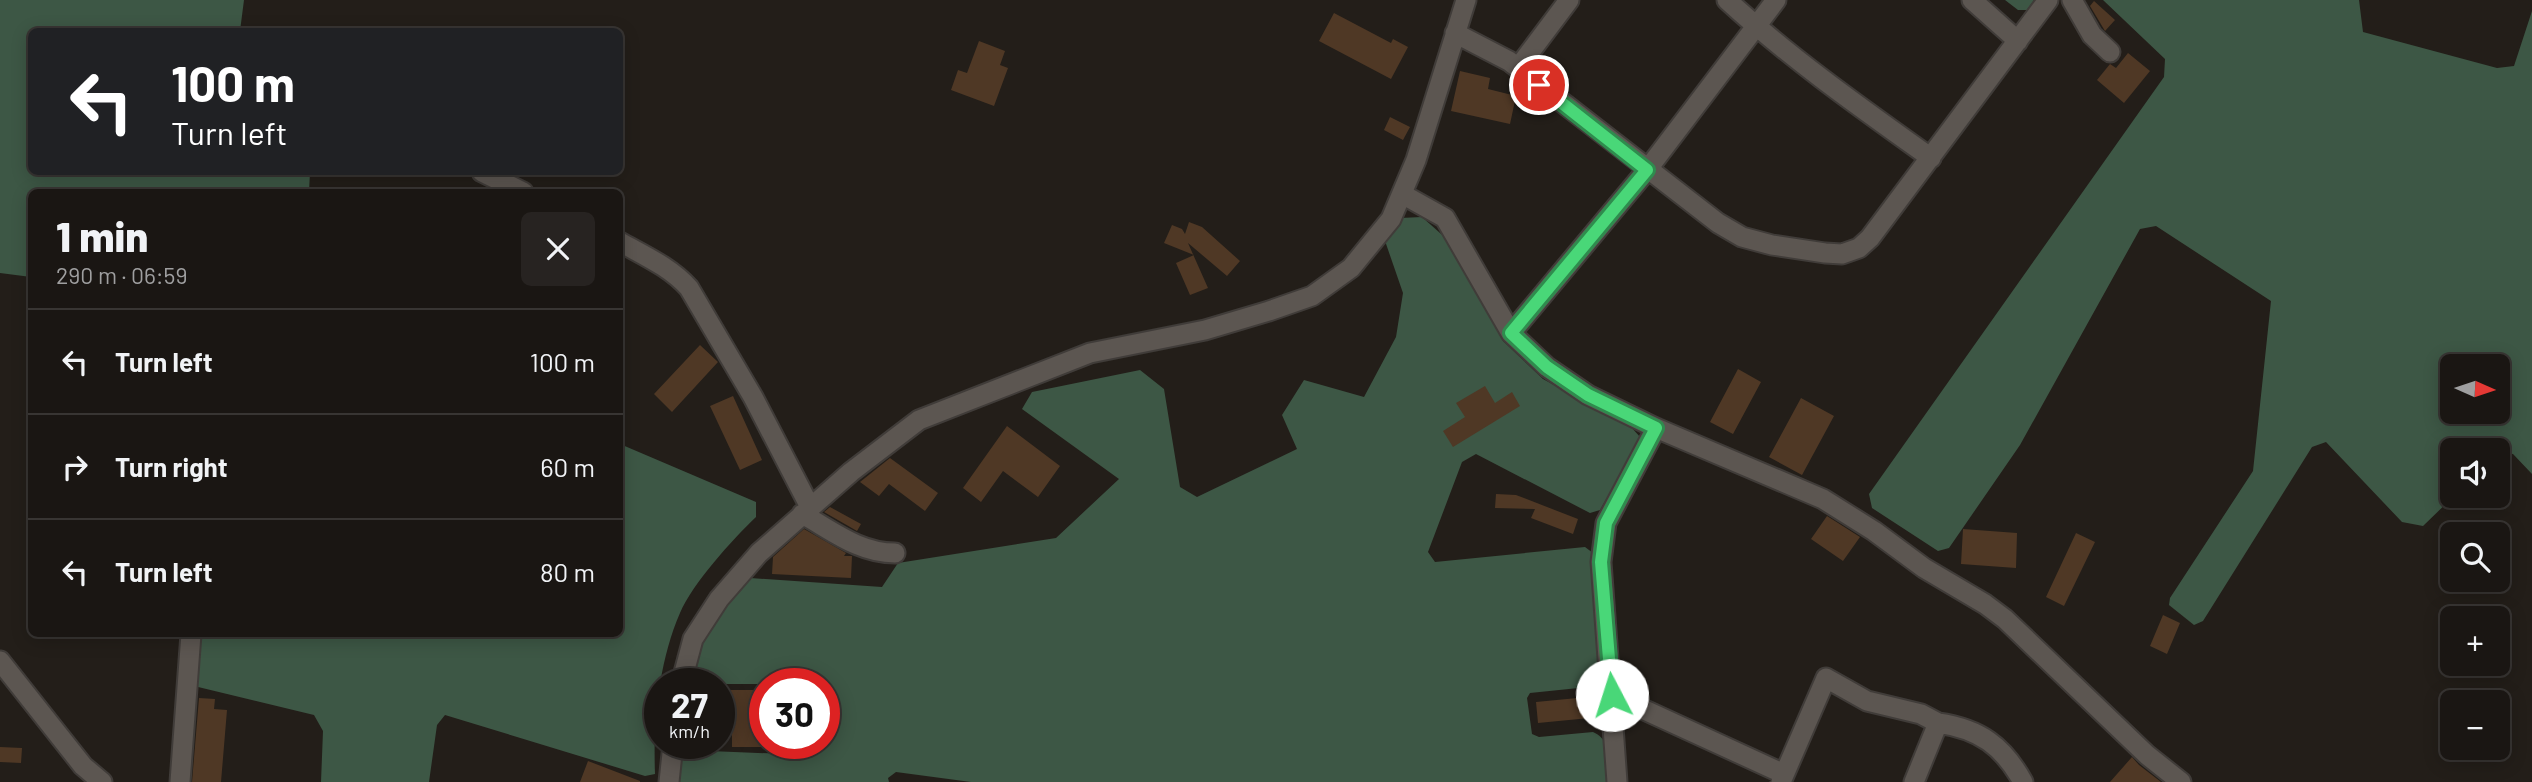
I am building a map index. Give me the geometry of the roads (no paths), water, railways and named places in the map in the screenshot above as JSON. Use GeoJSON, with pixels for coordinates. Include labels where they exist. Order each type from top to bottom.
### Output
{"type":"FeatureCollection","features":[{"type":"Feature","properties":{"kind":"street"},"geometry":{"type":"LineString","coordinates":[[685,668],[692,639],[719,599],[759,553],[806,510],[919,420],[1090,353],[1205,330],[1312,296],[1350,268],[1391,219],[1402,194],[1416,160],[1466,0]]}},
{"type":"Feature","properties":{"kind":"street"},"geometry":{"type":"LineString","coordinates":[[1518,68],[1569,0]]}},
{"type":"Feature","properties":{"kind":"street"},"geometry":{"type":"LineString","coordinates":[[1727,0],[1847,98],[1931,158]]}},
{"type":"Feature","properties":{"kind":"street"},"geometry":{"type":"LineString","coordinates":[[1511,333],[1647,170],[1776,0]]}},
{"type":"Feature","properties":{"kind":"street"},"geometry":{"type":"LineString","coordinates":[[1972,0],[2018,41]]}},
{"type":"Feature","properties":{"kind":"street"},"geometry":{"type":"LineString","coordinates":[[1455,33],[1518,68],[1647,170],[1718,223],[1742,237],[1772,245],[1842,254],[1859,248],[1870,238],[2049,0]]}},
{"type":"Feature","properties":{"kind":"street"},"geometry":{"type":"LineString","coordinates":[[2072,0],[2092,34],[2110,52]]}},
{"type":"Feature","properties":{"kind":"street"},"geometry":{"type":"LineString","coordinates":[[488,175],[517,189]]}},
{"type":"Feature","properties":{"kind":"street"},"geometry":{"type":"LineString","coordinates":[[1402,194],[1444,218],[1511,333],[1547,367],[1588,395],[1656,428],[1823,499],[1874,531],[1924,568],[1985,604],[2015,628],[2147,755],[2181,782]]}},
{"type":"Feature","properties":{"kind":"street"},"geometry":{"type":"LineString","coordinates":[[623,244],[678,276],[689,288],[753,397],[806,510],[861,548],[876,553],[895,554]]}},
{"type":"Feature","properties":{"kind":"street"},"geometry":{"type":"LineString","coordinates":[[1617,782],[1601,562],[1602,541],[1606,523],[1656,428]]}},
{"type":"Feature","properties":{"kind":"street"},"geometry":{"type":"LineString","coordinates":[[180,782],[191,637]]}},
{"type":"Feature","properties":{"kind":"street"},"geometry":{"type":"LineString","coordinates":[[0,662],[80,774],[102,782]]}},
{"type":"Feature","properties":{"kind":"street"},"geometry":{"type":"LineString","coordinates":[[1612,695],[1782,778],[1826,678],[1867,701],[1921,714],[1938,723],[1961,726],[1988,739],[2012,763],[2023,782]]}},
{"type":"Feature","properties":{"kind":"street"},"geometry":{"type":"LineString","coordinates":[[1914,782],[1938,723]]}},
{"type":"Feature","properties":{"kind":"street"},"geometry":{"type":"LineString","coordinates":[[669,782],[671,759]]}}]}
